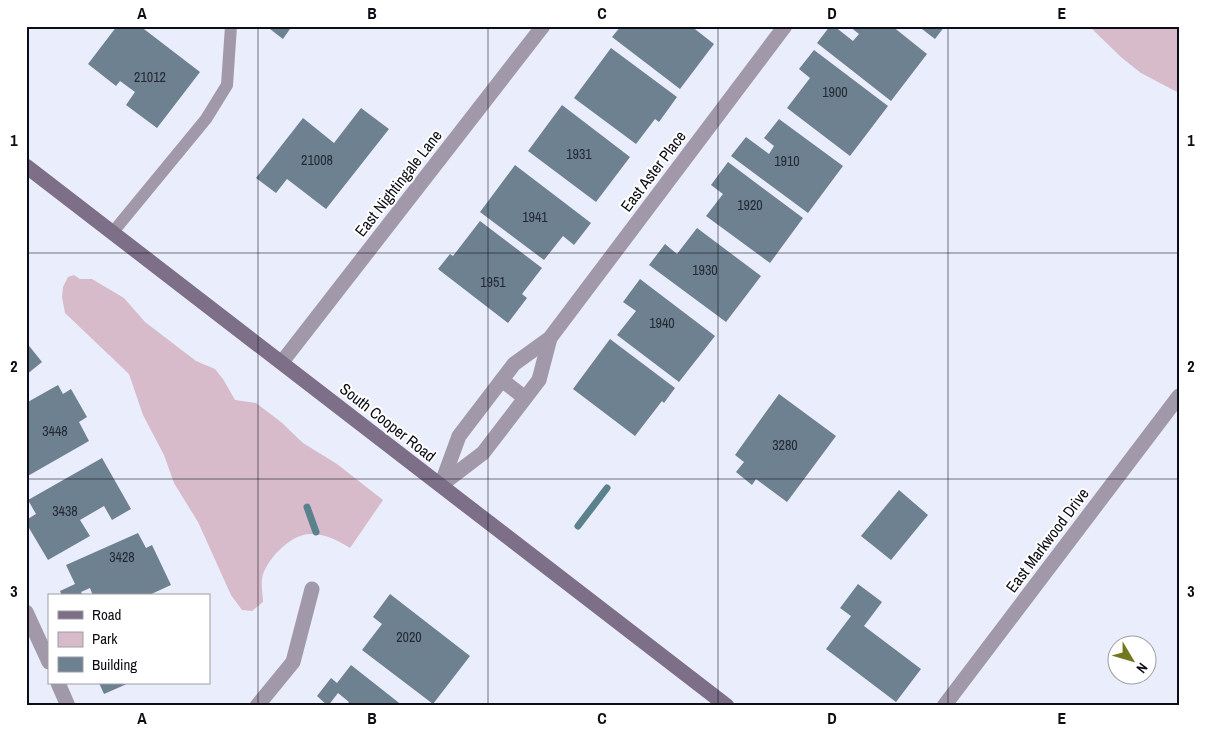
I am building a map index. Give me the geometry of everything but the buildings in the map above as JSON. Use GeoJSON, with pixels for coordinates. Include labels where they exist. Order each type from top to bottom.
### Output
{"type":"FeatureCollection","features":[{"type":"Feature","properties":{"kind":"main road","name":"South Cooper Road"},"geometry":{"type":"LineString","coordinates":[[26,166],[727,706]]}},
{"type":"Feature","properties":{"kind":"street","name":"East Nightingale Lane"},"geometry":{"type":"LineString","coordinates":[[282,362],[543,26]]}},
{"type":"Feature","properties":{"kind":"street","name":"East Aster Place"},"geometry":{"type":"LineString","coordinates":[[441,485],[460,436],[514,364],[550,338],[784,26]]}},
{"type":"Feature","properties":{"kind":"street","name":"East Aster Place"},"geometry":{"type":"LineString","coordinates":[[441,485],[483,453],[539,380],[550,338]]}},
{"type":"Feature","properties":{"kind":"street"},"geometry":{"type":"LineString","coordinates":[[502,380],[525,398]]}},
{"type":"Feature","properties":{"kind":"street","name":"East Markwood Drive"},"geometry":{"type":"LineString","coordinates":[[944,706],[1179,396]]}},
{"type":"Feature","properties":{"kind":"street"},"geometry":{"type":"LineString","coordinates":[[257,706],[293,662],[312,588]]}},
{"type":"Feature","properties":{"kind":"street"},"geometry":{"type":"LineString","coordinates":[[26,612],[48,660]]}},
{"type":"Feature","properties":{"kind":"street"},"geometry":{"type":"LineString","coordinates":[[58,684],[68,706]]}},
{"type":"Feature","properties":{"kind":"lane"},"geometry":{"type":"LineString","coordinates":[[113,232],[206,119],[227,85],[231,26]]}},
{"type":"Feature","properties":{"kind":"green space"},"geometry":{"type":"Polygon","coordinates":[[[1089,26],[1179,26],[1179,93],[1141,73],[1122,58],[1089,26]]]}},
{"type":"Feature","properties":{"kind":"green space"},"geometry":{"type":"Polygon","coordinates":[[[74,275],[80,279],[92,279],[124,298],[145,322],[196,361],[215,369],[235,400],[256,403],[281,422],[303,443],[337,464],[383,500],[350,548],[336,540],[321,535],[310,534],[295,538],[273,556],[264,572],[262,579],[263,602],[252,611],[242,610],[231,595],[198,522],[174,483],[164,455],[143,415],[129,374],[65,313],[62,297],[63,287],[68,277],[74,275]]]}},
{"type":"Feature","properties":{"kind":"waterway"},"geometry":{"type":"LineString","coordinates":[[578,526],[607,488]]}},
{"type":"Feature","properties":{"kind":"waterway"},"geometry":{"type":"LineString","coordinates":[[307,507],[316,532]]}}]}
